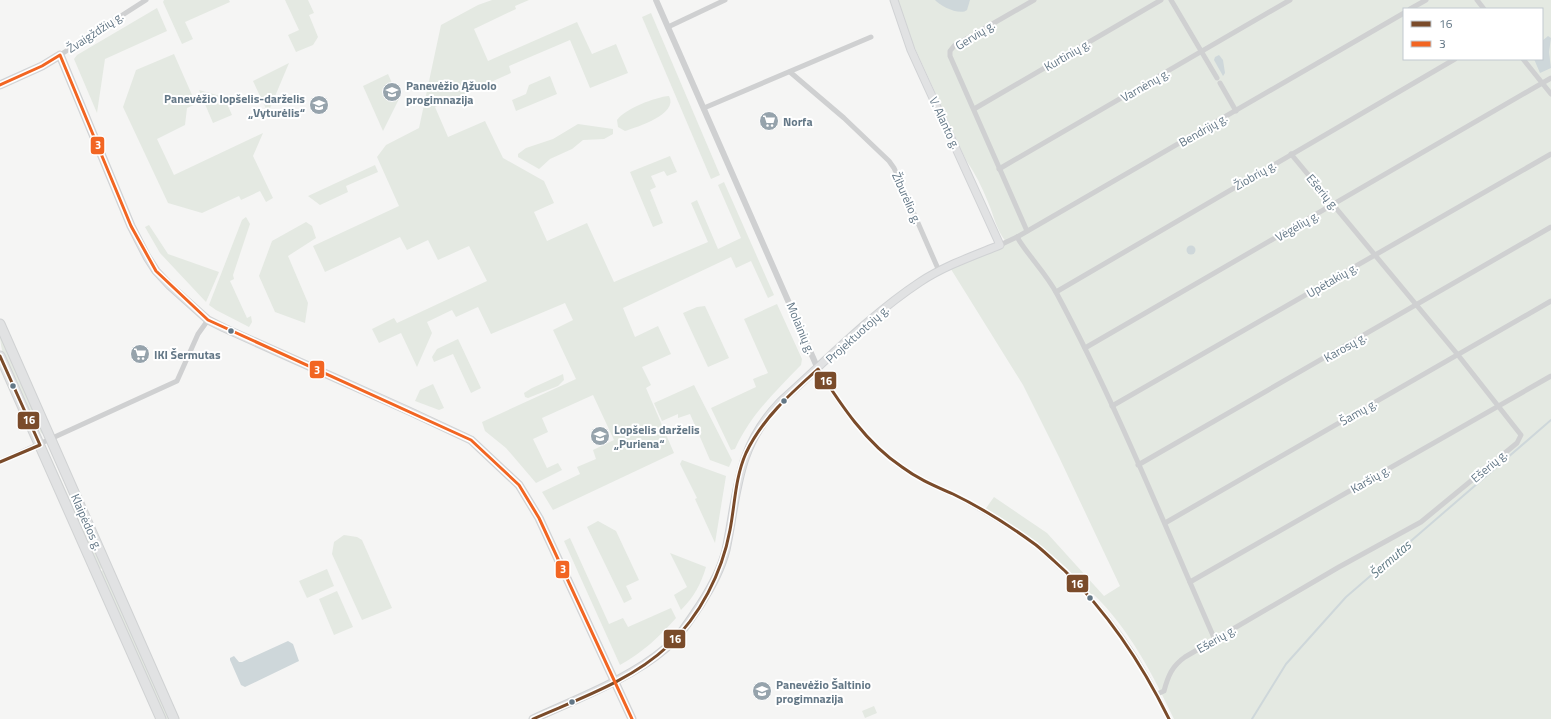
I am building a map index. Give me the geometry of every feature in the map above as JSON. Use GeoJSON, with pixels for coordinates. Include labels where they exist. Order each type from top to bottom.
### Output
{"type":"FeatureCollection","features":[{"type":"Feature","properties":{"kind":"highway","name":"Klaipėdos g."},"geometry":{"type":"LineString","coordinates":[[0,324],[174,719]]}},
{"type":"Feature","properties":{"kind":"highway","name":"Klaipėdos g."},"geometry":{"type":"LineString","coordinates":[[0,356],[161,719]]}},
{"type":"Feature","properties":{"kind":"main road","name":"V. Alanto g."},"geometry":{"type":"LineString","coordinates":[[894,0],[911,50],[1000,244]]}},
{"type":"Feature","properties":{"kind":"main road","name":"Žvaigždžių g."},"geometry":{"type":"LineString","coordinates":[[0,85],[42,66],[60,55]]}},
{"type":"Feature","properties":{"kind":"main road"},"geometry":{"type":"LineString","coordinates":[[60,55],[140,246],[160,276],[208,320],[471,440],[511,476],[526,496],[550,541],[632,719]]}},
{"type":"Feature","properties":{"kind":"main road","name":"Projektuotojų g."},"geometry":{"type":"LineString","coordinates":[[533,719],[640,666],[667,647],[688,624],[720,570],[725,552],[738,477],[746,454],[770,413],[898,297],[938,271],[1000,244]]}},
{"type":"Feature","properties":{"kind":"street","name":"Žvaigždžių g."},"geometry":{"type":"LineString","coordinates":[[60,55],[146,0]]}},
{"type":"Feature","properties":{"kind":"street","name":"Molainių g."},"geometry":{"type":"LineString","coordinates":[[656,0],[818,369],[850,418],[889,457],[918,478],[965,501],[1037,545],[1099,605],[1119,631],[1157,694],[1168,719]]}},
{"type":"Feature","properties":{"kind":"street"},"geometry":{"type":"LineString","coordinates":[[668,27],[725,0]]}},
{"type":"Feature","properties":{"kind":"street","name":"Gervių g."},"geometry":{"type":"LineString","coordinates":[[974,109],[950,56],[950,51],[954,46],[1034,0]]}},
{"type":"Feature","properties":{"kind":"street","name":"Kurtinių g."},"geometry":{"type":"LineString","coordinates":[[974,109],[1160,0]]}},
{"type":"Feature","properties":{"kind":"street"},"geometry":{"type":"LineString","coordinates":[[1171,0],[1236,111]]}},
{"type":"Feature","properties":{"kind":"street","name":"Varnėnų g."},"geometry":{"type":"LineString","coordinates":[[999,169],[1290,0]]}},
{"type":"Feature","properties":{"kind":"street"},"geometry":{"type":"LineString","coordinates":[[1412,8],[1426,0]]}},
{"type":"Feature","properties":{"kind":"street"},"geometry":{"type":"LineString","coordinates":[[1477,0],[1483,8]]}},
{"type":"Feature","properties":{"kind":"street","name":"Bendrijų g."},"geometry":{"type":"LineString","coordinates":[[1000,244],[1017,237],[1403,14]]}},
{"type":"Feature","properties":{"kind":"street"},"geometry":{"type":"LineString","coordinates":[[704,108],[871,37]]}},
{"type":"Feature","properties":{"kind":"street","name":"Žiobrių g."},"geometry":{"type":"LineString","coordinates":[[1056,292],[1453,60]]}},
{"type":"Feature","properties":{"kind":"street"},"geometry":{"type":"LineString","coordinates":[[1524,60],[1551,94]]}},
{"type":"Feature","properties":{"kind":"street","name":"Žiburėlio g."},"geometry":{"type":"LineString","coordinates":[[790,72],[844,118],[894,168],[938,271]]}},
{"type":"Feature","properties":{"kind":"street","name":"Vėgėlių g."},"geometry":{"type":"LineString","coordinates":[[1085,348],[1551,78]]}},
{"type":"Feature","properties":{"kind":"street"},"geometry":{"type":"LineString","coordinates":[[974,109],[1027,231]]}},
{"type":"Feature","properties":{"kind":"street","name":"Ešerių g."},"geometry":{"type":"LineString","coordinates":[[1157,694],[1164,691],[1170,672],[1176,663],[1339,567],[1421,522],[1518,443],[1521,435],[1458,355],[1291,154]]}},
{"type":"Feature","properties":{"kind":"street","name":"Upėtakių g."},"geometry":{"type":"LineString","coordinates":[[1112,406],[1551,154]]}},
{"type":"Feature","properties":{"kind":"street","name":"Karosų g."},"geometry":{"type":"LineString","coordinates":[[1138,465],[1417,306],[1551,227]]}},
{"type":"Feature","properties":{"kind":"street"},"geometry":{"type":"LineString","coordinates":[[1017,237],[1056,292],[1085,348],[1165,523],[1215,640]]}},
{"type":"Feature","properties":{"kind":"street","name":"Šamų g."},"geometry":{"type":"LineString","coordinates":[[1165,523],[1551,301]]}},
{"type":"Feature","properties":{"kind":"street"},"geometry":{"type":"LineString","coordinates":[[0,462],[177,381],[198,334],[208,320]]}},
{"type":"Feature","properties":{"kind":"street","name":"Karšių g."},"geometry":{"type":"LineString","coordinates":[[1190,582],[1551,376]]}},
{"type":"Feature","properties":{"kind":"shaded area"},"geometry":{"type":"Polygon","coordinates":[[[164,0],[229,0],[230,2],[185,22],[193,39],[182,44],[163,2],[164,0]]]}},
{"type":"Feature","properties":{"kind":"shaded area"},"geometry":{"type":"Polygon","coordinates":[[[285,0],[308,0],[314,13],[309,15],[318,37],[313,45],[296,52],[288,35],[299,30],[285,0]]]}},
{"type":"Feature","properties":{"kind":"shaded area"},"geometry":{"type":"Polygon","coordinates":[[[492,0],[529,0],[515,6],[516,9],[474,29],[488,61],[577,22],[592,54],[616,44],[628,73],[590,88],[570,40],[509,66],[511,73],[435,107],[448,137],[485,121],[503,158],[544,181],[554,203],[534,212],[547,241],[587,223],[614,282],[708,242],[691,203],[697,200],[718,249],[741,238],[718,185],[724,182],[774,295],[768,298],[751,261],[736,268],[731,257],[623,308],[635,337],[658,326],[671,354],[642,367],[651,385],[646,388],[674,453],[553,510],[542,492],[580,474],[577,467],[596,459],[593,450],[614,440],[593,395],[542,418],[548,432],[533,439],[547,468],[558,463],[562,470],[536,483],[506,448],[485,431],[482,422],[576,379],[553,330],[573,320],[565,303],[491,334],[478,307],[456,317],[452,310],[427,322],[432,333],[417,367],[401,333],[379,343],[372,329],[394,318],[397,323],[487,281],[469,246],[438,260],[428,240],[407,250],[400,237],[325,272],[313,246],[399,206],[377,157],[386,145],[419,128],[441,25],[478,5],[492,0]]]}},
{"type":"Feature","properties":{"kind":"shaded area"},"geometry":{"type":"Polygon","coordinates":[[[898,0],[1551,0],[1551,719],[1174,719],[1149,669],[1129,637],[1106,607],[1093,594],[1090,596],[1037,545],[984,511],[994,497],[1047,533],[1104,596],[1120,586],[1023,385],[949,266],[1006,242],[997,227],[983,191],[966,160],[914,46],[898,0]]]}},
{"type":"Feature","properties":{"kind":"shaded area"},"geometry":{"type":"Polygon","coordinates":[[[935,0],[970,0],[967,10],[960,12],[945,7],[935,0]]]}},
{"type":"Feature","properties":{"kind":"shaded area"},"geometry":{"type":"Polygon","coordinates":[[[157,8],[167,31],[105,59],[97,113],[74,59],[77,55],[157,8]]]}},
{"type":"Feature","properties":{"kind":"shaded area"},"geometry":{"type":"Polygon","coordinates":[[[651,13],[720,175],[711,179],[642,17],[651,13]]]}},
{"type":"Feature","properties":{"kind":"shaded area"},"geometry":{"type":"Polygon","coordinates":[[[1548,36],[1551,38],[1549,52],[1551,68],[1540,73],[1534,60],[1543,60],[1543,40],[1548,36]]]}},
{"type":"Feature","properties":{"kind":"shaded area"},"geometry":{"type":"Polygon","coordinates":[[[174,54],[196,104],[187,108],[185,125],[157,139],[174,175],[263,133],[253,156],[273,198],[266,202],[260,191],[241,200],[239,196],[202,213],[168,203],[123,107],[136,70],[174,54]]]}},
{"type":"Feature","properties":{"kind":"shaded area"},"geometry":{"type":"Polygon","coordinates":[[[1219,55],[1223,60],[1225,73],[1223,76],[1214,60],[1215,57],[1219,55]]]}},
{"type":"Feature","properties":{"kind":"shaded area"},"geometry":{"type":"Polygon","coordinates":[[[289,63],[268,113],[253,81],[289,63]]]}},
{"type":"Feature","properties":{"kind":"shaded area"},"geometry":{"type":"Polygon","coordinates":[[[388,74],[399,99],[383,131],[363,86],[388,74]]]}},
{"type":"Feature","properties":{"kind":"shaded area"},"geometry":{"type":"Polygon","coordinates":[[[550,76],[557,94],[516,111],[512,100],[526,94],[529,85],[550,76]]]}},
{"type":"Feature","properties":{"kind":"shaded area"},"geometry":{"type":"Polygon","coordinates":[[[199,90],[224,97],[232,115],[213,123],[199,90]]]}},
{"type":"Feature","properties":{"kind":"shaded area"},"geometry":{"type":"Polygon","coordinates":[[[669,96],[670,103],[668,108],[663,114],[655,119],[625,131],[618,127],[617,120],[633,108],[649,101],[669,96]]]}},
{"type":"Feature","properties":{"kind":"shaded area"},"geometry":{"type":"Polygon","coordinates":[[[578,124],[613,129],[613,134],[604,139],[583,140],[572,149],[550,159],[539,169],[518,157],[518,154],[526,148],[553,139],[578,124]]]}},
{"type":"Feature","properties":{"kind":"shaded area"},"geometry":{"type":"Polygon","coordinates":[[[670,156],[677,172],[667,176],[664,171],[651,176],[656,187],[650,190],[663,223],[653,227],[630,172],[670,156]]]}},
{"type":"Feature","properties":{"kind":"shaded area"},"geometry":{"type":"Polygon","coordinates":[[[375,165],[378,172],[346,186],[348,192],[320,205],[308,196],[375,165]]]}},
{"type":"Feature","properties":{"kind":"shaded area"},"geometry":{"type":"Polygon","coordinates":[[[246,217],[250,224],[233,275],[234,279],[230,281],[247,318],[251,316],[252,322],[249,327],[209,305],[242,220],[246,217]]]}},
{"type":"Feature","properties":{"kind":"shaded area"},"geometry":{"type":"Polygon","coordinates":[[[306,222],[312,226],[316,238],[288,256],[308,303],[305,323],[275,312],[259,276],[272,241],[306,222]]]}},
{"type":"Feature","properties":{"kind":"shaded area"},"geometry":{"type":"Polygon","coordinates":[[[149,225],[168,254],[219,272],[206,302],[160,253],[145,227],[149,225]]]}},
{"type":"Feature","properties":{"kind":"shaded area"},"geometry":{"type":"Polygon","coordinates":[[[1191,245],[1196,250],[1191,255],[1186,250],[1191,245]]]}},
{"type":"Feature","properties":{"kind":"shaded area"},"geometry":{"type":"Polygon","coordinates":[[[777,304],[802,359],[801,365],[764,404],[748,425],[735,449],[731,450],[711,408],[756,387],[753,379],[768,373],[744,319],[777,304]]]}},
{"type":"Feature","properties":{"kind":"shaded area"},"geometry":{"type":"Polygon","coordinates":[[[705,306],[729,358],[708,367],[683,313],[697,307],[705,306]]]}},
{"type":"Feature","properties":{"kind":"shaded area"},"geometry":{"type":"Polygon","coordinates":[[[0,334],[44,434],[41,433],[10,372],[1,346],[0,334]]]}},
{"type":"Feature","properties":{"kind":"shaded area"},"geometry":{"type":"Polygon","coordinates":[[[458,339],[481,388],[471,393],[453,354],[434,362],[432,357],[437,349],[458,339]]]}},
{"type":"Feature","properties":{"kind":"shaded area"},"geometry":{"type":"Polygon","coordinates":[[[563,374],[564,380],[558,386],[528,398],[525,397],[524,393],[532,388],[563,374]]]}},
{"type":"Feature","properties":{"kind":"shaded area"},"geometry":{"type":"Polygon","coordinates":[[[433,384],[444,408],[439,410],[415,401],[420,390],[433,384]]]}},
{"type":"Feature","properties":{"kind":"shaded area"},"geometry":{"type":"Polygon","coordinates":[[[694,385],[732,460],[729,467],[710,460],[690,414],[678,418],[678,414],[662,421],[654,403],[694,385]]]}},
{"type":"Feature","properties":{"kind":"shaded area"},"geometry":{"type":"Polygon","coordinates":[[[47,449],[82,526],[90,538],[104,568],[99,569],[47,449]]]}},
{"type":"Feature","properties":{"kind":"shaded area"},"geometry":{"type":"Polygon","coordinates":[[[682,460],[726,476],[715,543],[695,499],[697,498],[680,464],[682,460]]]}},
{"type":"Feature","properties":{"kind":"shaded area"},"geometry":{"type":"Polygon","coordinates":[[[598,521],[616,531],[639,580],[626,586],[632,599],[624,603],[587,527],[598,521]]]}},
{"type":"Feature","properties":{"kind":"shaded area"},"geometry":{"type":"Polygon","coordinates":[[[344,535],[357,537],[362,540],[392,608],[362,620],[332,554],[334,542],[344,535]]]}},
{"type":"Feature","properties":{"kind":"shaded area"},"geometry":{"type":"Polygon","coordinates":[[[570,538],[609,624],[623,618],[628,627],[671,608],[676,618],[650,644],[620,665],[564,541],[570,538]]]}},
{"type":"Feature","properties":{"kind":"shaded area"},"geometry":{"type":"Polygon","coordinates":[[[670,553],[706,567],[696,590],[681,610],[674,595],[687,587],[670,553]]]}},
{"type":"Feature","properties":{"kind":"shaded area"},"geometry":{"type":"Polygon","coordinates":[[[327,569],[334,586],[307,598],[299,581],[327,569]]]}},
{"type":"Feature","properties":{"kind":"shaded area"},"geometry":{"type":"Polygon","coordinates":[[[105,570],[170,719],[165,719],[100,571],[105,570]]]}},
{"type":"Feature","properties":{"kind":"shaded area"},"geometry":{"type":"Polygon","coordinates":[[[337,591],[353,627],[334,635],[319,599],[337,591]]]}},
{"type":"Feature","properties":{"kind":"shaded area"},"geometry":{"type":"Polygon","coordinates":[[[288,641],[293,644],[299,661],[245,687],[241,685],[230,658],[234,656],[239,662],[242,662],[288,641]]]}},
{"type":"Feature","properties":{"kind":"shaded area"},"geometry":{"type":"Polygon","coordinates":[[[874,706],[877,713],[865,718],[862,711],[874,706]]]}},
{"type":"Feature","properties":{"kind":"waterway","name":"Šermutas"},"geometry":{"type":"LineString","coordinates":[[1252,719],[1286,664],[1346,597],[1551,420]]}},
{"type":"Feature","properties":{"kind":"transit line","name":"3"},"geometry":{"type":"LineString","coordinates":[[0,85],[42,66],[60,55],[131,226],[156,271],[208,320],[471,440],[519,485],[539,518],[632,719]]}},
{"type":"Feature","properties":{"kind":"transit line","name":"16"},"geometry":{"type":"LineString","coordinates":[[0,356],[40,445],[0,462]]}},
{"type":"Feature","properties":{"kind":"transit line","name":"16"},"geometry":{"type":"LineString","coordinates":[[533,719],[621,679],[653,658],[680,634],[700,607],[708,593],[721,562],[730,530],[742,462],[746,453],[768,418],[818,369],[845,410],[877,447],[889,457],[914,475],[964,499],[1006,524],[1036,545],[1065,571],[1081,587],[1123,640],[1148,679],[1169,719]]}},
{"type":"Feature","properties":{"kind":"place","name":"Panevėžio Ąžuolo progimnazija"},"geometry":{"type":"Point","coordinates":[392,92]}},
{"type":"Feature","properties":{"kind":"place","name":"Panevėžio lopšelis-darželis „Vyturėlis“"},"geometry":{"type":"Point","coordinates":[319,105]}},
{"type":"Feature","properties":{"kind":"place","name":"Norfa"},"geometry":{"type":"Point","coordinates":[769,121]}},
{"type":"Feature","properties":{"kind":"place","name":"IKI Šermutas"},"geometry":{"type":"Point","coordinates":[140,354]}},
{"type":"Feature","properties":{"kind":"place","name":"Lopšelis darželis „Puriena“"},"geometry":{"type":"Point","coordinates":[600,436]}},
{"type":"Feature","properties":{"kind":"place","name":"Panevėžio Šaltinio progimnazija"},"geometry":{"type":"Point","coordinates":[762,691]}}]}
